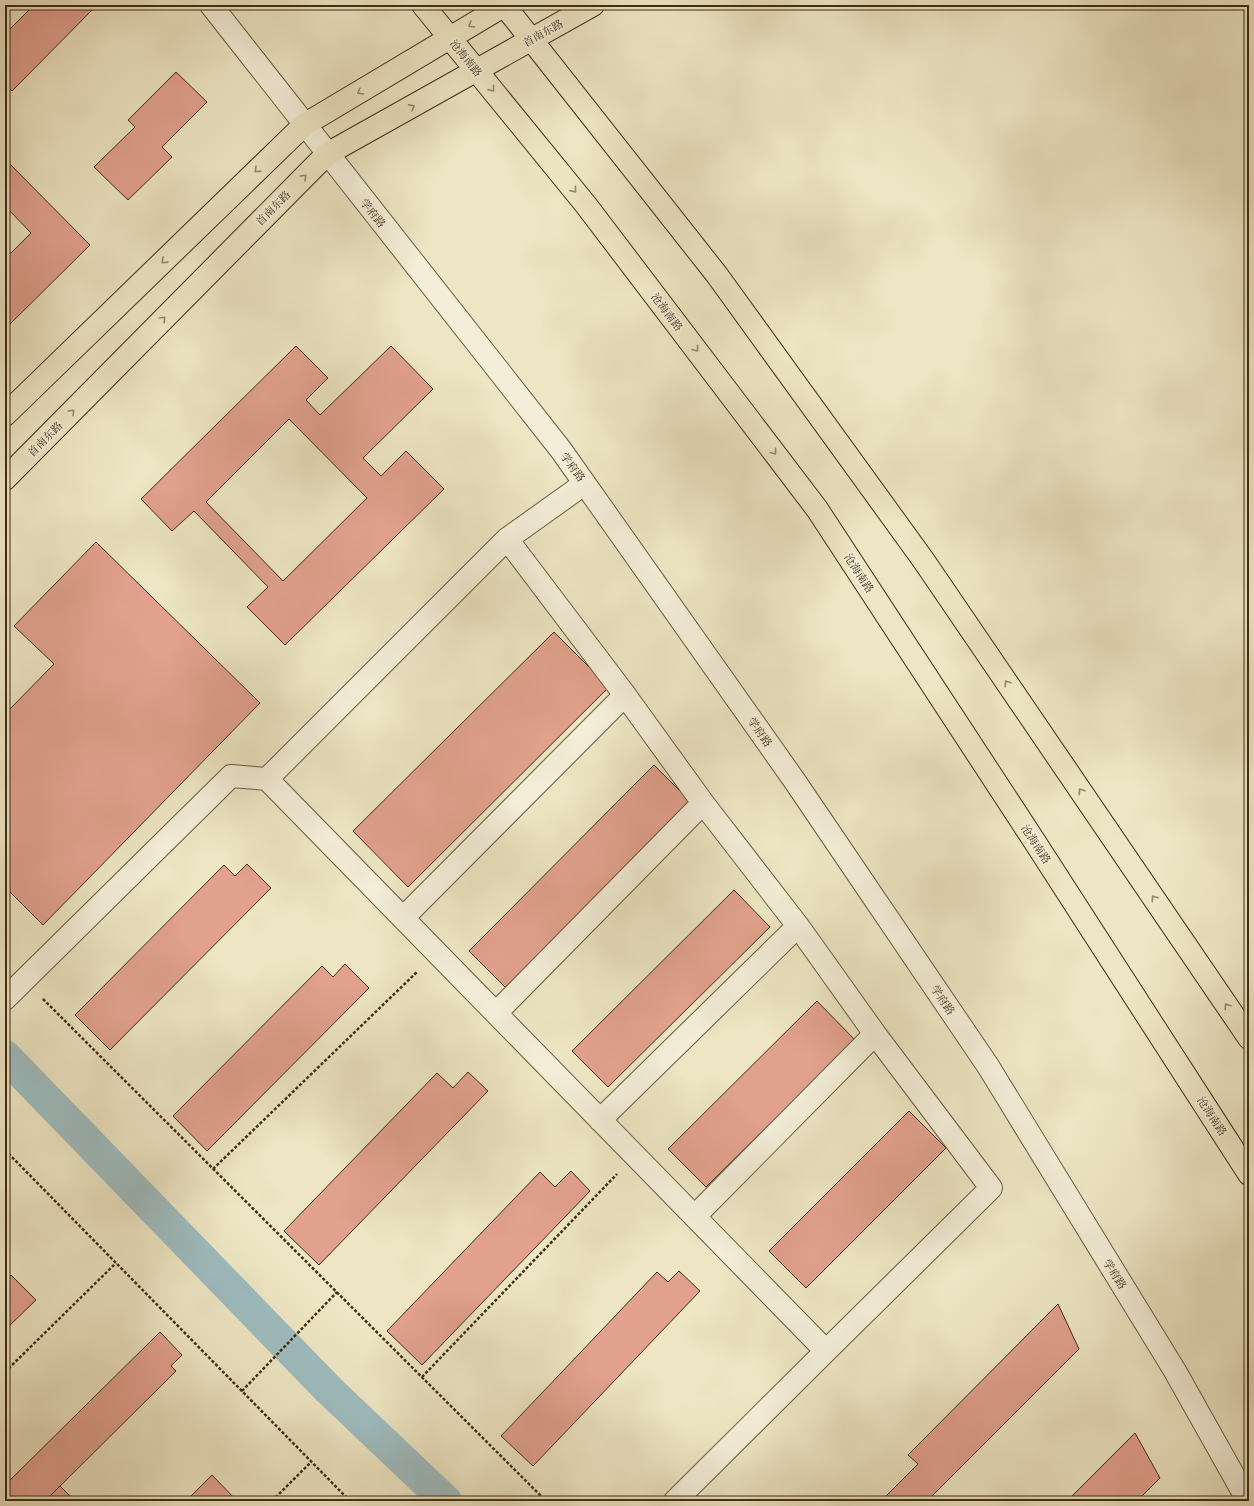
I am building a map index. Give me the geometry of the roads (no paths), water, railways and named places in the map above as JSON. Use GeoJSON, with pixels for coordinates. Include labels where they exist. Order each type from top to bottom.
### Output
{"type":"FeatureCollection","features":[{"type":"Feature","properties":{"kind":"main road","name":"沧海南路"},"geometry":{"type":"LineString","coordinates":[[423,5],[591,211],[817,509],[1033,839],[1249,1174]]}},
{"type":"Feature","properties":{"kind":"main road"},"geometry":{"type":"LineString","coordinates":[[5,415],[304,125],[504,5],[717,275],[924,561],[1249,1038]]}},
{"type":"Feature","properties":{"kind":"main road","name":"首南东路"},"geometry":{"type":"LineString","coordinates":[[5,479],[327,154],[593,5]]}},
{"type":"Feature","properties":{"kind":"street","name":"学府路"},"geometry":{"type":"LineString","coordinates":[[210,5],[561,450],[794,780],[988,1066],[1175,1371],[1248,1501]]}},
{"type":"Feature","properties":{"kind":"street"},"geometry":{"type":"LineString","coordinates":[[267,779],[507,539],[584,484]]}},
{"type":"Feature","properties":{"kind":"street"},"geometry":{"type":"LineString","coordinates":[[507,539],[625,695],[703,803],[798,926],[875,1034],[991,1188],[675,1501]]}},
{"type":"Feature","properties":{"kind":"street"},"geometry":{"type":"LineString","coordinates":[[403,918],[625,695]]}},
{"type":"Feature","properties":{"kind":"street"},"geometry":{"type":"LineString","coordinates":[[5,999],[231,776],[267,779],[826,1351]]}},
{"type":"Feature","properties":{"kind":"street"},"geometry":{"type":"LineString","coordinates":[[496,1013],[703,803]]}},
{"type":"Feature","properties":{"kind":"street"},"geometry":{"type":"LineString","coordinates":[[600,1120],[798,926]]}},
{"type":"Feature","properties":{"kind":"street"},"geometry":{"type":"LineString","coordinates":[[695,1216],[875,1034]]}},
{"type":"Feature","properties":{"kind":"waterway"},"geometry":{"type":"LineString","coordinates":[[5,1056],[329,1390],[446,1501]]}}]}
